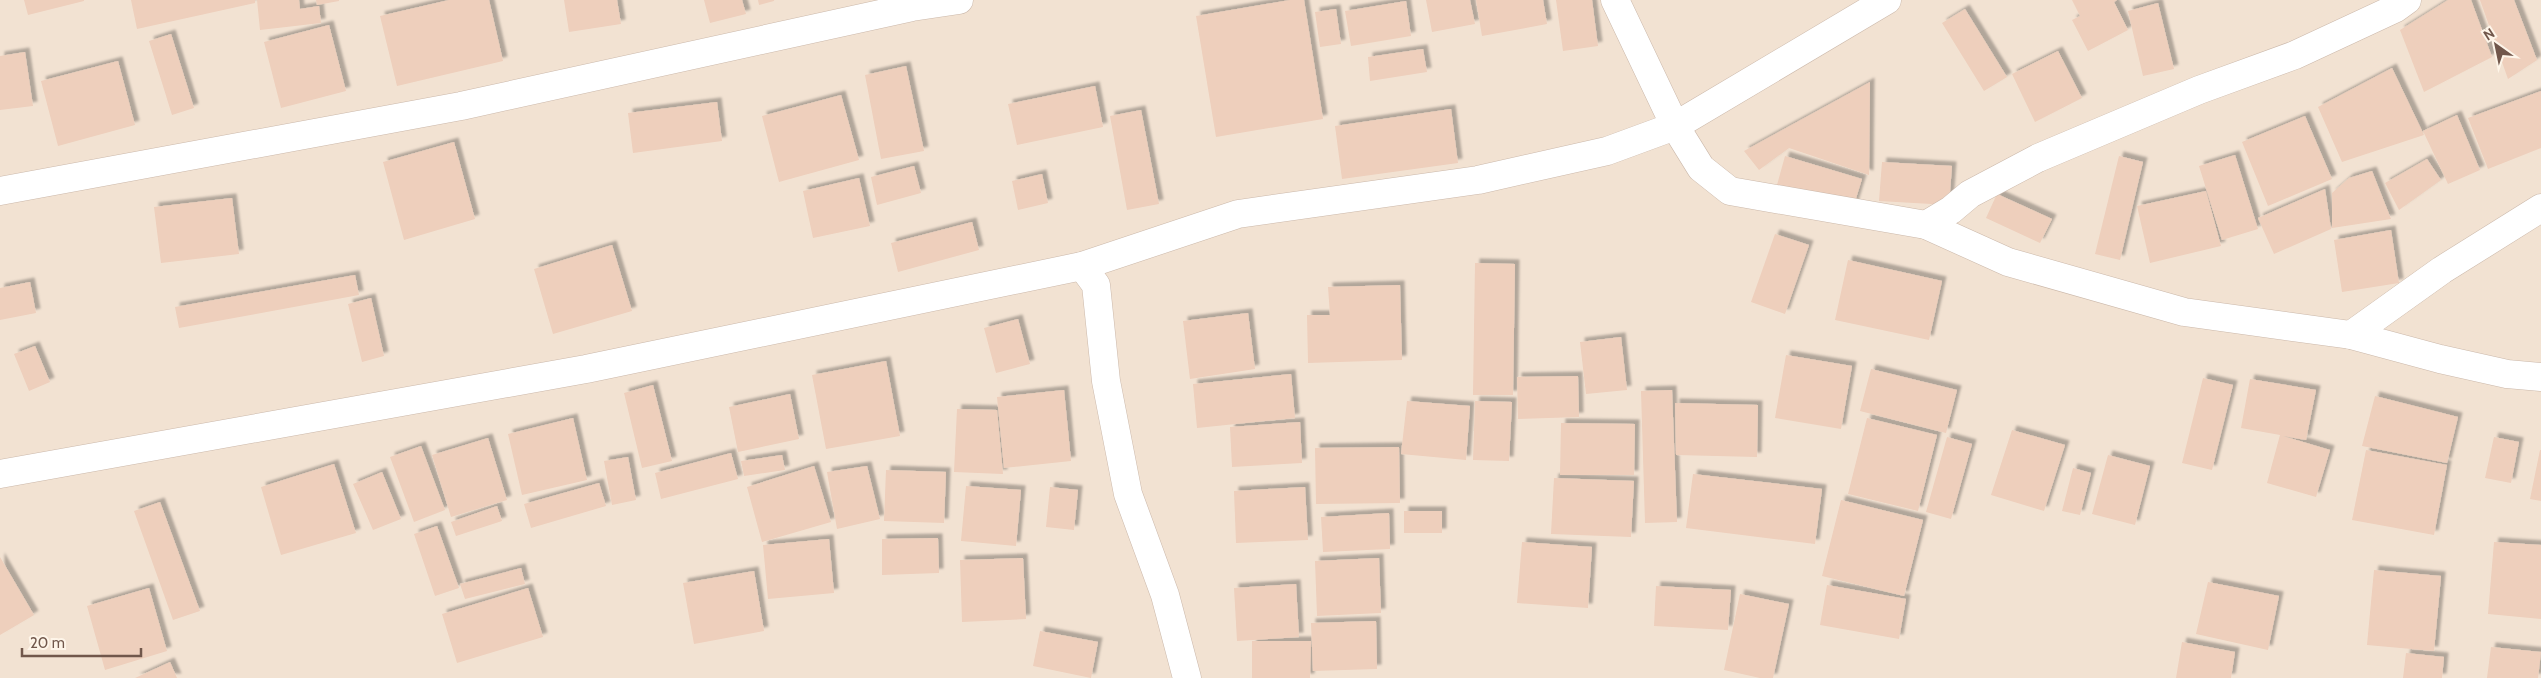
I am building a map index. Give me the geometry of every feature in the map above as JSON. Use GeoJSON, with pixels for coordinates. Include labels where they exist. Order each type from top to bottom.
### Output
{"type":"FeatureCollection","features":[{"type":"Feature","properties":{"kind":"street"},"geometry":{"type":"LineString","coordinates":[[0,190],[461,106],[912,7],[959,0]]}},
{"type":"Feature","properties":{"kind":"street"},"geometry":{"type":"LineString","coordinates":[[1615,0],[1675,126],[1700,168],[1730,191],[1926,225],[2008,262],[2184,312],[2351,335],[2440,359],[2507,374],[2541,377]]}},
{"type":"Feature","properties":{"kind":"street"},"geometry":{"type":"LineString","coordinates":[[0,474],[586,370],[1082,266],[1238,214],[1478,180],[1607,151],[1675,126],[1888,0]]}},
{"type":"Feature","properties":{"kind":"street"},"geometry":{"type":"LineString","coordinates":[[1926,225],[1951,210],[1970,194],[2038,158],[2199,90],[2295,55],[2396,8],[2407,0]]}},
{"type":"Feature","properties":{"kind":"street"},"geometry":{"type":"LineString","coordinates":[[2351,335],[2442,270],[2541,208]]}},
{"type":"Feature","properties":{"kind":"street"},"geometry":{"type":"LineString","coordinates":[[1082,266],[1096,285],[1106,381],[1128,494],[1165,595],[1187,678]]}},
{"type":"Feature","properties":{"kind":"shaded area"},"geometry":{"type":"Polygon","coordinates":[[[0,0],[2541,0],[2541,678],[0,678],[0,0]]]}},
{"type":"Feature","properties":{"kind":"building"},"geometry":{"type":"Polygon","coordinates":[[[24,0],[84,0],[84,1],[28,15],[24,0]]]}},
{"type":"Feature","properties":{"kind":"building"},"geometry":{"type":"Polygon","coordinates":[[[131,0],[255,0],[255,3],[137,29],[131,0]]]}},
{"type":"Feature","properties":{"kind":"building"},"geometry":{"type":"Polygon","coordinates":[[[257,0],[299,0],[300,9],[319,6],[321,23],[260,30],[257,0]]]}},
{"type":"Feature","properties":{"kind":"building"},"geometry":{"type":"Polygon","coordinates":[[[316,0],[339,0],[339,1],[317,5],[316,0]]]}},
{"type":"Feature","properties":{"kind":"building"},"geometry":{"type":"Polygon","coordinates":[[[449,0],[489,0],[503,61],[397,86],[380,16],[449,0]]]}},
{"type":"Feature","properties":{"kind":"building"},"geometry":{"type":"Polygon","coordinates":[[[564,0],[617,0],[621,24],[569,32],[564,0]]]}},
{"type":"Feature","properties":{"kind":"building"},"geometry":{"type":"Polygon","coordinates":[[[704,0],[742,0],[746,14],[710,23],[704,0]]]}},
{"type":"Feature","properties":{"kind":"building"},"geometry":{"type":"Polygon","coordinates":[[[758,0],[774,0],[774,1],[759,5],[758,0]]]}},
{"type":"Feature","properties":{"kind":"building"},"geometry":{"type":"Polygon","coordinates":[[[1290,0],[1304,0],[1323,119],[1216,137],[1196,16],[1290,0]]]}},
{"type":"Feature","properties":{"kind":"building"},"geometry":{"type":"Polygon","coordinates":[[[1426,0],[1470,0],[1475,24],[1432,32],[1426,0]]]}},
{"type":"Feature","properties":{"kind":"building"},"geometry":{"type":"Polygon","coordinates":[[[1476,0],[1543,0],[1547,24],[1482,36],[1476,0]]]}},
{"type":"Feature","properties":{"kind":"building"},"geometry":{"type":"Polygon","coordinates":[[[1556,0],[1592,0],[1598,46],[1563,51],[1556,0]]]}},
{"type":"Feature","properties":{"kind":"building"},"geometry":{"type":"Polygon","coordinates":[[[2072,0],[2117,0],[2114,2],[2128,30],[2088,51],[2072,20],[2080,16],[2072,0]]]}},
{"type":"Feature","properties":{"kind":"building"},"geometry":{"type":"Polygon","coordinates":[[[2448,0],[2471,0],[2492,57],[2424,92],[2400,30],[2448,0]]]}},
{"type":"Feature","properties":{"kind":"building"},"geometry":{"type":"Polygon","coordinates":[[[2480,0],[2514,0],[2537,60],[2508,79],[2480,0]]]}},
{"type":"Feature","properties":{"kind":"building"},"geometry":{"type":"Polygon","coordinates":[[[1406,1],[1411,36],[1351,46],[1345,11],[1406,1]]]}},
{"type":"Feature","properties":{"kind":"building"},"geometry":{"type":"Polygon","coordinates":[[[2158,3],[2174,69],[2143,76],[2128,11],[2158,3]]]}},
{"type":"Feature","properties":{"kind":"building"},"geometry":{"type":"Polygon","coordinates":[[[1336,9],[1341,44],[1320,47],[1315,12],[1336,9]]]}},
{"type":"Feature","properties":{"kind":"building"},"geometry":{"type":"Polygon","coordinates":[[[1965,9],[2007,77],[1984,91],[1942,23],[1965,9]]]}},
{"type":"Feature","properties":{"kind":"building"},"geometry":{"type":"Polygon","coordinates":[[[329,25],[346,91],[281,108],[264,42],[329,25]]]}},
{"type":"Feature","properties":{"kind":"building"},"geometry":{"type":"Polygon","coordinates":[[[171,34],[194,108],[172,115],[149,41],[171,34]]]}},
{"type":"Feature","properties":{"kind":"building"},"geometry":{"type":"Polygon","coordinates":[[[1423,49],[1427,72],[1370,81],[1368,57],[1423,49]]]}},
{"type":"Feature","properties":{"kind":"building"},"geometry":{"type":"Polygon","coordinates":[[[2058,51],[2082,98],[2035,122],[2012,74],[2058,51]]]}},
{"type":"Feature","properties":{"kind":"building"},"geometry":{"type":"Polygon","coordinates":[[[25,52],[33,106],[0,110],[0,56],[25,52]]]}},
{"type":"Feature","properties":{"kind":"building"},"geometry":{"type":"Polygon","coordinates":[[[118,61],[135,125],[58,146],[41,81],[118,61]]]}},
{"type":"Feature","properties":{"kind":"building"},"geometry":{"type":"Polygon","coordinates":[[[906,66],[924,151],[881,159],[865,75],[906,66]]]}},
{"type":"Feature","properties":{"kind":"building"},"geometry":{"type":"Polygon","coordinates":[[[2392,68],[2424,135],[2342,162],[2318,107],[2392,68]]]}},
{"type":"Feature","properties":{"kind":"building"},"geometry":{"type":"Polygon","coordinates":[[[1870,82],[1869,175],[1789,148],[1759,170],[1744,151],[1870,82]]]}},
{"type":"Feature","properties":{"kind":"building"},"geometry":{"type":"Polygon","coordinates":[[[1095,86],[1103,127],[1017,145],[1008,104],[1095,86]]]}},
{"type":"Feature","properties":{"kind":"building"},"geometry":{"type":"Polygon","coordinates":[[[2541,91],[2541,148],[2488,169],[2468,118],[2541,91]]]}},
{"type":"Feature","properties":{"kind":"building"},"geometry":{"type":"Polygon","coordinates":[[[841,95],[859,160],[779,182],[762,116],[841,95]]]}},
{"type":"Feature","properties":{"kind":"building"},"geometry":{"type":"Polygon","coordinates":[[[717,102],[722,141],[633,153],[628,113],[717,102]]]}},
{"type":"Feature","properties":{"kind":"building"},"geometry":{"type":"Polygon","coordinates":[[[1451,109],[1458,163],[1342,179],[1335,126],[1451,109]]]}},
{"type":"Feature","properties":{"kind":"building"},"geometry":{"type":"Polygon","coordinates":[[[1141,110],[1159,204],[1127,210],[1110,116],[1141,110]]]}},
{"type":"Feature","properties":{"kind":"building"},"geometry":{"type":"Polygon","coordinates":[[[2457,115],[2480,170],[2448,184],[2423,131],[2457,115]]]}},
{"type":"Feature","properties":{"kind":"building"},"geometry":{"type":"Polygon","coordinates":[[[2305,116],[2332,179],[2268,206],[2242,142],[2305,116]]]}},
{"type":"Feature","properties":{"kind":"building"},"geometry":{"type":"Polygon","coordinates":[[[454,142],[475,219],[404,240],[383,162],[454,142]]]}},
{"type":"Feature","properties":{"kind":"building"},"geometry":{"type":"Polygon","coordinates":[[[2235,155],[2258,229],[2222,240],[2199,166],[2235,155]]]}},
{"type":"Feature","properties":{"kind":"building"},"geometry":{"type":"Polygon","coordinates":[[[1785,156],[1862,179],[1853,208],[1777,185],[1785,156]]]}},
{"type":"Feature","properties":{"kind":"building"},"geometry":{"type":"Polygon","coordinates":[[[2119,156],[2143,162],[2120,260],[2095,254],[2119,156]]]}},
{"type":"Feature","properties":{"kind":"building"},"geometry":{"type":"Polygon","coordinates":[[[2427,159],[2441,180],[2399,210],[2385,183],[2427,159]]]}},
{"type":"Feature","properties":{"kind":"building"},"geometry":{"type":"Polygon","coordinates":[[[1882,162],[1952,166],[1949,205],[1879,201],[1882,162]]]}},
{"type":"Feature","properties":{"kind":"building"},"geometry":{"type":"Polygon","coordinates":[[[914,166],[921,193],[877,205],[871,177],[914,166]]]}},
{"type":"Feature","properties":{"kind":"building"},"geometry":{"type":"Polygon","coordinates":[[[2372,171],[2391,219],[2332,228],[2332,193],[2349,178],[2372,171]]]}},
{"type":"Feature","properties":{"kind":"building"},"geometry":{"type":"Polygon","coordinates":[[[1042,174],[1048,203],[1018,210],[1012,181],[1042,174]]]}},
{"type":"Feature","properties":{"kind":"building"},"geometry":{"type":"Polygon","coordinates":[[[859,178],[870,226],[813,238],[803,191],[859,178]]]}},
{"type":"Feature","properties":{"kind":"building"},"geometry":{"type":"Polygon","coordinates":[[[2325,189],[2331,229],[2274,254],[2258,218],[2325,189]]]}},
{"type":"Feature","properties":{"kind":"building"},"geometry":{"type":"Polygon","coordinates":[[[2206,191],[2221,246],[2150,263],[2137,206],[2206,191]]]}},
{"type":"Feature","properties":{"kind":"building"},"geometry":{"type":"Polygon","coordinates":[[[1997,194],[2052,219],[2040,243],[1986,218],[1997,194]]]}},
{"type":"Feature","properties":{"kind":"building"},"geometry":{"type":"Polygon","coordinates":[[[232,198],[239,254],[161,263],[154,207],[232,198]]]}},
{"type":"Feature","properties":{"kind":"building"},"geometry":{"type":"Polygon","coordinates":[[[972,222],[979,250],[898,272],[891,243],[972,222]]]}},
{"type":"Feature","properties":{"kind":"building"},"geometry":{"type":"Polygon","coordinates":[[[2391,230],[2399,283],[2342,292],[2334,240],[2391,230]]]}},
{"type":"Feature","properties":{"kind":"building"},"geometry":{"type":"Polygon","coordinates":[[[1775,234],[1809,245],[1785,314],[1751,302],[1775,234]]]}},
{"type":"Feature","properties":{"kind":"building"},"geometry":{"type":"Polygon","coordinates":[[[612,245],[632,311],[553,334],[534,269],[612,245]]]}},
{"type":"Feature","properties":{"kind":"building"},"geometry":{"type":"Polygon","coordinates":[[[1848,260],[1942,281],[1929,340],[1835,320],[1848,260]]]}},
{"type":"Feature","properties":{"kind":"building"},"geometry":{"type":"Polygon","coordinates":[[[1475,263],[1515,264],[1513,395],[1473,395],[1475,263]]]}},
{"type":"Feature","properties":{"kind":"building"},"geometry":{"type":"Polygon","coordinates":[[[355,275],[359,295],[179,328],[175,307],[355,275]]]}},
{"type":"Feature","properties":{"kind":"building"},"geometry":{"type":"Polygon","coordinates":[[[30,282],[36,313],[0,320],[0,288],[30,282]]]}},
{"type":"Feature","properties":{"kind":"building"},"geometry":{"type":"Polygon","coordinates":[[[1400,285],[1402,360],[1308,363],[1307,315],[1330,315],[1328,287],[1400,285]]]}},
{"type":"Feature","properties":{"kind":"building"},"geometry":{"type":"Polygon","coordinates":[[[371,298],[384,356],[362,362],[348,304],[371,298]]]}},
{"type":"Feature","properties":{"kind":"building"},"geometry":{"type":"Polygon","coordinates":[[[1248,313],[1255,369],[1190,379],[1183,321],[1248,313]]]}},
{"type":"Feature","properties":{"kind":"building"},"geometry":{"type":"Polygon","coordinates":[[[1018,319],[1030,364],[996,373],[984,328],[1018,319]]]}},
{"type":"Feature","properties":{"kind":"building"},"geometry":{"type":"Polygon","coordinates":[[[1621,337],[1627,390],[1586,394],[1580,342],[1621,337]]]}},
{"type":"Feature","properties":{"kind":"building"},"geometry":{"type":"Polygon","coordinates":[[[35,346],[50,382],[29,391],[14,354],[35,346]]]}},
{"type":"Feature","properties":{"kind":"building"},"geometry":{"type":"Polygon","coordinates":[[[1786,355],[1852,366],[1841,429],[1775,418],[1786,355]]]}},
{"type":"Feature","properties":{"kind":"building"},"geometry":{"type":"Polygon","coordinates":[[[886,361],[900,436],[826,449],[812,375],[886,361]]]}},
{"type":"Feature","properties":{"kind":"building"},"geometry":{"type":"Polygon","coordinates":[[[1871,369],[1957,390],[1946,433],[1860,411],[1871,369]]]}},
{"type":"Feature","properties":{"kind":"building"},"geometry":{"type":"Polygon","coordinates":[[[1291,374],[1295,418],[1197,428],[1193,384],[1291,374]]]}},
{"type":"Feature","properties":{"kind":"building"},"geometry":{"type":"Polygon","coordinates":[[[1578,376],[1579,417],[1518,419],[1517,377],[1578,376]]]}},
{"type":"Feature","properties":{"kind":"building"},"geometry":{"type":"Polygon","coordinates":[[[2203,378],[2233,385],[2212,470],[2182,463],[2203,378]]]}},
{"type":"Feature","properties":{"kind":"building"},"geometry":{"type":"Polygon","coordinates":[[[2250,379],[2316,390],[2306,440],[2283,436],[2330,450],[2316,497],[2267,483],[2280,435],[2241,428],[2250,379]]]}},
{"type":"Feature","properties":{"kind":"building"},"geometry":{"type":"Polygon","coordinates":[[[653,385],[672,461],[642,468],[624,393],[653,385]]]}},
{"type":"Feature","properties":{"kind":"building"},"geometry":{"type":"Polygon","coordinates":[[[1064,390],[1071,461],[1004,468],[997,397],[1064,390]]]}},
{"type":"Feature","properties":{"kind":"building"},"geometry":{"type":"Polygon","coordinates":[[[1672,390],[1677,522],[1645,523],[1641,391],[1672,390]]]}},
{"type":"Feature","properties":{"kind":"building"},"geometry":{"type":"Polygon","coordinates":[[[790,394],[799,439],[738,452],[729,407],[790,394]]]}},
{"type":"Feature","properties":{"kind":"building"},"geometry":{"type":"Polygon","coordinates":[[[2375,396],[2458,417],[2447,463],[2362,446],[2375,396]]]}},
{"type":"Feature","properties":{"kind":"building"},"geometry":{"type":"Polygon","coordinates":[[[1407,401],[1470,406],[1466,460],[1401,454],[1407,401]]]}},
{"type":"Feature","properties":{"kind":"building"},"geometry":{"type":"Polygon","coordinates":[[[1475,401],[1512,402],[1509,461],[1473,460],[1475,401]]]}},
{"type":"Feature","properties":{"kind":"building"},"geometry":{"type":"Polygon","coordinates":[[[1675,403],[1758,405],[1757,457],[1676,455],[1675,403]]]}},
{"type":"Feature","properties":{"kind":"building"},"geometry":{"type":"Polygon","coordinates":[[[957,409],[997,410],[1003,474],[954,472],[957,409]]]}},
{"type":"Feature","properties":{"kind":"building"},"geometry":{"type":"Polygon","coordinates":[[[573,418],[587,480],[522,495],[508,434],[573,418]]]}},
{"type":"Feature","properties":{"kind":"building"},"geometry":{"type":"Polygon","coordinates":[[[1867,418],[1937,435],[1918,511],[1848,494],[1867,418]]]}},
{"type":"Feature","properties":{"kind":"building"},"geometry":{"type":"Polygon","coordinates":[[[1300,422],[1302,463],[1232,467],[1230,427],[1300,422]]]}},
{"type":"Feature","properties":{"kind":"building"},"geometry":{"type":"Polygon","coordinates":[[[1561,423],[1635,424],[1634,475],[1560,475],[1561,423]]]}},
{"type":"Feature","properties":{"kind":"building"},"geometry":{"type":"Polygon","coordinates":[[[2012,430],[2065,445],[2044,511],[1991,495],[2012,430]]]}},
{"type":"Feature","properties":{"kind":"building"},"geometry":{"type":"Polygon","coordinates":[[[1947,437],[1972,444],[1951,519],[1926,512],[1947,437]]]}},
{"type":"Feature","properties":{"kind":"building"},"geometry":{"type":"Polygon","coordinates":[[[2494,437],[2519,442],[2511,483],[2485,478],[2494,437]]]}},
{"type":"Feature","properties":{"kind":"building"},"geometry":{"type":"Polygon","coordinates":[[[488,438],[507,500],[451,517],[432,455],[488,438]]]}},
{"type":"Feature","properties":{"kind":"building"},"geometry":{"type":"Polygon","coordinates":[[[421,446],[445,510],[414,522],[390,457],[421,446]]]}},
{"type":"Feature","properties":{"kind":"building"},"geometry":{"type":"Polygon","coordinates":[[[1399,447],[1400,503],[1316,504],[1315,448],[1399,447]]]}},
{"type":"Feature","properties":{"kind":"building"},"geometry":{"type":"Polygon","coordinates":[[[2366,450],[2447,465],[2434,535],[2352,520],[2366,450]]]}},
{"type":"Feature","properties":{"kind":"building"},"geometry":{"type":"Polygon","coordinates":[[[2541,450],[2541,501],[2530,499],[2541,450]]]}},
{"type":"Feature","properties":{"kind":"building"},"geometry":{"type":"Polygon","coordinates":[[[731,453],[738,479],[661,499],[655,473],[731,453]]]}},
{"type":"Feature","properties":{"kind":"building"},"geometry":{"type":"Polygon","coordinates":[[[782,455],[785,470],[744,476],[741,461],[782,455]]]}},
{"type":"Feature","properties":{"kind":"building"},"geometry":{"type":"Polygon","coordinates":[[[2108,455],[2150,466],[2135,525],[2092,514],[2108,455]]]}},
{"type":"Feature","properties":{"kind":"building"},"geometry":{"type":"Polygon","coordinates":[[[628,457],[636,500],[612,505],[604,461],[628,457]]]}},
{"type":"Feature","properties":{"kind":"building"},"geometry":{"type":"Polygon","coordinates":[[[334,464],[356,533],[281,555],[261,487],[334,464]]]}},
{"type":"Feature","properties":{"kind":"building"},"geometry":{"type":"Polygon","coordinates":[[[814,466],[831,522],[762,542],[747,487],[814,466]]]}},
{"type":"Feature","properties":{"kind":"building"},"geometry":{"type":"Polygon","coordinates":[[[867,466],[880,519],[837,529],[827,472],[867,466]]]}},
{"type":"Feature","properties":{"kind":"building"},"geometry":{"type":"Polygon","coordinates":[[[2073,468],[2091,473],[2080,515],[2062,511],[2073,468]]]}},
{"type":"Feature","properties":{"kind":"building"},"geometry":{"type":"Polygon","coordinates":[[[886,470],[946,472],[944,523],[884,521],[886,470]]]}},
{"type":"Feature","properties":{"kind":"building"},"geometry":{"type":"Polygon","coordinates":[[[382,472],[401,519],[373,530],[353,484],[382,472]]]}},
{"type":"Feature","properties":{"kind":"building"},"geometry":{"type":"Polygon","coordinates":[[[1693,474],[1822,489],[1815,544],[1686,528],[1693,474]]]}},
{"type":"Feature","properties":{"kind":"building"},"geometry":{"type":"Polygon","coordinates":[[[1554,478],[1634,481],[1631,537],[1551,534],[1554,478]]]}},
{"type":"Feature","properties":{"kind":"building"},"geometry":{"type":"Polygon","coordinates":[[[599,483],[606,506],[531,528],[524,504],[599,483]]]}},
{"type":"Feature","properties":{"kind":"building"},"geometry":{"type":"Polygon","coordinates":[[[966,486],[1021,490],[1016,546],[961,541],[966,486]]]}},
{"type":"Feature","properties":{"kind":"building"},"geometry":{"type":"Polygon","coordinates":[[[1050,487],[1078,490],[1074,530],[1046,527],[1050,487]]]}},
{"type":"Feature","properties":{"kind":"building"},"geometry":{"type":"Polygon","coordinates":[[[1305,487],[1308,540],[1236,543],[1234,491],[1305,487]]]}},
{"type":"Feature","properties":{"kind":"building"},"geometry":{"type":"Polygon","coordinates":[[[1841,500],[1923,520],[1904,596],[1822,576],[1841,500]]]}},
{"type":"Feature","properties":{"kind":"building"},"geometry":{"type":"Polygon","coordinates":[[[160,502],[200,611],[173,620],[134,511],[160,502]]]}},
{"type":"Feature","properties":{"kind":"building"},"geometry":{"type":"Polygon","coordinates":[[[497,506],[502,521],[456,536],[451,522],[497,506]]]}},
{"type":"Feature","properties":{"kind":"building"},"geometry":{"type":"Polygon","coordinates":[[[1404,511],[1442,511],[1442,533],[1404,533],[1404,511]]]}},
{"type":"Feature","properties":{"kind":"building"},"geometry":{"type":"Polygon","coordinates":[[[1389,513],[1390,549],[1323,552],[1321,517],[1389,513]]]}},
{"type":"Feature","properties":{"kind":"building"},"geometry":{"type":"Polygon","coordinates":[[[437,526],[459,588],[435,596],[414,534],[437,526]]]}},
{"type":"Feature","properties":{"kind":"building"},"geometry":{"type":"Polygon","coordinates":[[[938,538],[939,573],[882,575],[882,539],[938,538]]]}},
{"type":"Feature","properties":{"kind":"building"},"geometry":{"type":"Polygon","coordinates":[[[829,539],[834,593],[768,599],[763,545],[829,539]]]}},
{"type":"Feature","properties":{"kind":"building"},"geometry":{"type":"Polygon","coordinates":[[[1522,542],[1592,547],[1588,608],[1517,603],[1522,542]]]}},
{"type":"Feature","properties":{"kind":"building"},"geometry":{"type":"Polygon","coordinates":[[[2494,542],[2541,545],[2541,619],[2488,614],[2494,542]]]}},
{"type":"Feature","properties":{"kind":"building"},"geometry":{"type":"Polygon","coordinates":[[[0,557],[34,615],[0,635],[0,557]]]}},
{"type":"Feature","properties":{"kind":"building"},"geometry":{"type":"Polygon","coordinates":[[[1023,558],[1026,619],[962,622],[960,560],[1023,558]]]}},
{"type":"Feature","properties":{"kind":"building"},"geometry":{"type":"Polygon","coordinates":[[[1379,558],[1381,613],[1317,616],[1315,561],[1379,558]]]}},
{"type":"Feature","properties":{"kind":"building"},"geometry":{"type":"Polygon","coordinates":[[[521,568],[525,584],[465,599],[460,584],[521,568]]]}},
{"type":"Feature","properties":{"kind":"building"},"geometry":{"type":"Polygon","coordinates":[[[2374,570],[2441,576],[2434,651],[2367,645],[2374,570]]]}},
{"type":"Feature","properties":{"kind":"building"},"geometry":{"type":"Polygon","coordinates":[[[754,571],[764,631],[694,644],[683,583],[754,571]]]}},
{"type":"Feature","properties":{"kind":"building"},"geometry":{"type":"Polygon","coordinates":[[[2208,582],[2279,596],[2268,650],[2196,634],[2208,582]]]}},
{"type":"Feature","properties":{"kind":"building"},"geometry":{"type":"Polygon","coordinates":[[[1296,584],[1299,637],[1237,641],[1234,588],[1296,584]]]}},
{"type":"Feature","properties":{"kind":"building"},"geometry":{"type":"Polygon","coordinates":[[[1827,585],[1906,599],[1899,639],[1820,625],[1827,585]]]}},
{"type":"Feature","properties":{"kind":"building"},"geometry":{"type":"Polygon","coordinates":[[[1656,586],[1731,590],[1728,630],[1654,626],[1656,586]]]}},
{"type":"Feature","properties":{"kind":"building"},"geometry":{"type":"Polygon","coordinates":[[[149,588],[167,651],[105,670],[87,606],[149,588]]]}},
{"type":"Feature","properties":{"kind":"building"},"geometry":{"type":"Polygon","coordinates":[[[528,588],[543,637],[457,663],[442,614],[528,588]]]}},
{"type":"Feature","properties":{"kind":"building"},"geometry":{"type":"Polygon","coordinates":[[[1740,594],[1789,604],[1773,678],[1760,678],[1724,670],[1740,594]]]}},
{"type":"Feature","properties":{"kind":"building"},"geometry":{"type":"Polygon","coordinates":[[[1376,621],[1377,669],[1313,671],[1311,623],[1376,621]]]}},
{"type":"Feature","properties":{"kind":"building"},"geometry":{"type":"Polygon","coordinates":[[[1040,631],[1098,642],[1091,678],[1033,666],[1040,631]]]}},
{"type":"Feature","properties":{"kind":"building"},"geometry":{"type":"Polygon","coordinates":[[[1252,641],[1311,641],[1310,678],[1252,678],[1252,641]]]}},
{"type":"Feature","properties":{"kind":"building"},"geometry":{"type":"Polygon","coordinates":[[[2182,642],[2235,652],[2231,678],[2176,678],[2182,642]]]}},
{"type":"Feature","properties":{"kind":"building"},"geometry":{"type":"Polygon","coordinates":[[[2491,647],[2541,652],[2538,678],[2487,678],[2491,647]]]}},
{"type":"Feature","properties":{"kind":"building"},"geometry":{"type":"Polygon","coordinates":[[[2406,653],[2444,657],[2442,678],[2403,678],[2406,653]]]}},
{"type":"Feature","properties":{"kind":"building"},"geometry":{"type":"Polygon","coordinates":[[[170,662],[177,678],[135,678],[170,662]]]}}]}
